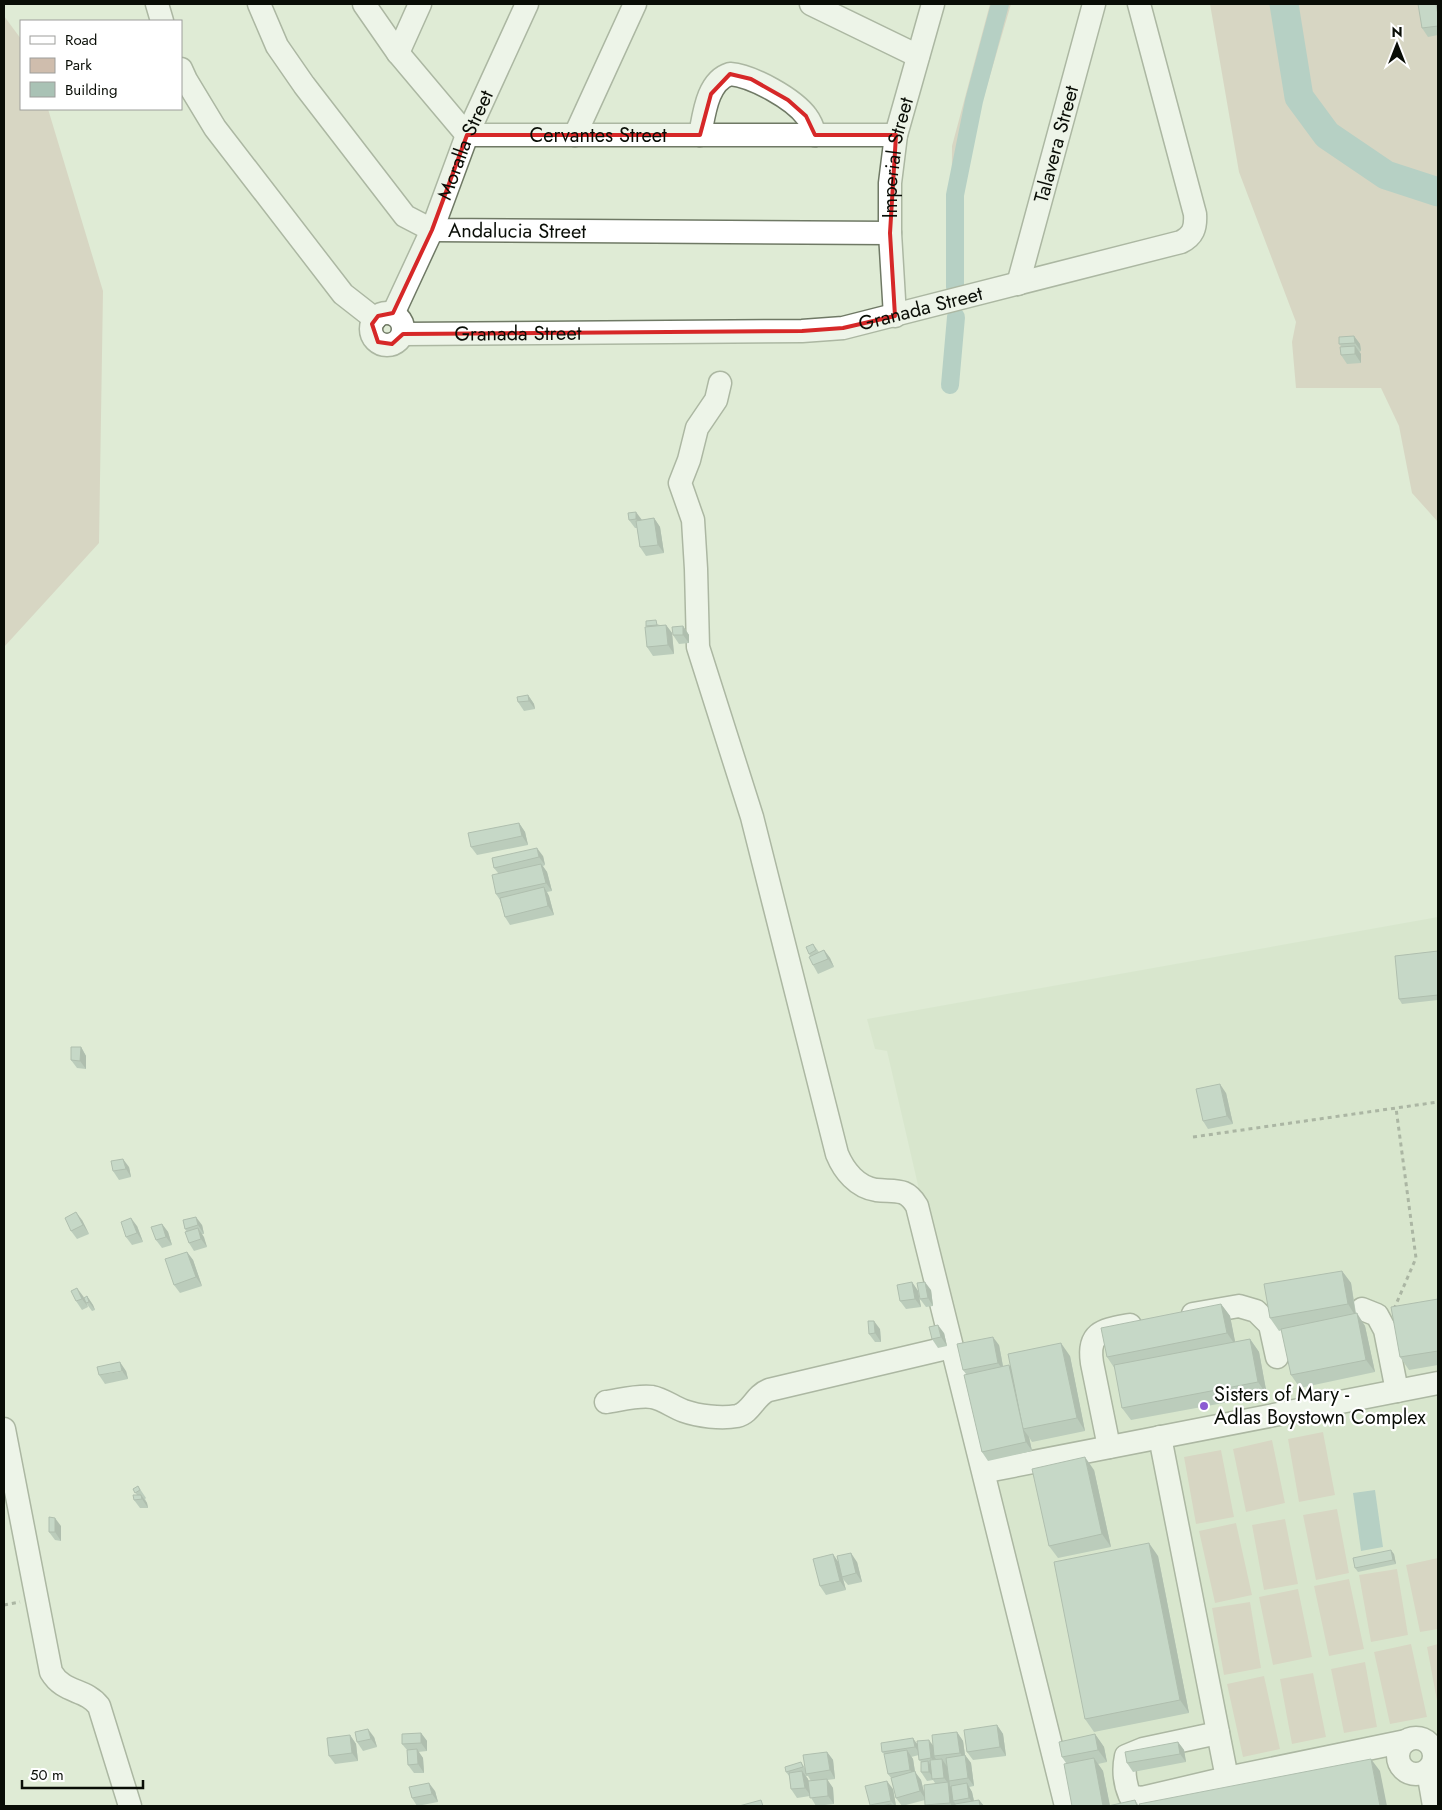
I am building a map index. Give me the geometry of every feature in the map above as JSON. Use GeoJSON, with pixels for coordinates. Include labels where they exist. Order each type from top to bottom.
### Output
{"type":"FeatureCollection","features":[{"type":"Feature","properties":{"kind":"street"},"geometry":{"type":"LineString","coordinates":[[157,4],[162,20]]}},
{"type":"Feature","properties":{"kind":"street","name":"Andalucia Street"},"geometry":{"type":"LineString","coordinates":[[259,4],[277,46],[310,93],[405,216],[432,230],[890,233]]}},
{"type":"Feature","properties":{"kind":"street"},"geometry":{"type":"LineString","coordinates":[[364,4],[398,53],[467,135]]}},
{"type":"Feature","properties":{"kind":"street"},"geometry":{"type":"LineString","coordinates":[[398,53],[420,4]]}},
{"type":"Feature","properties":{"kind":"street","name":"Moralla Street"},"geometry":{"type":"LineString","coordinates":[[390,322],[432,230],[467,135],[527,4]]}},
{"type":"Feature","properties":{"kind":"street"},"geometry":{"type":"LineString","coordinates":[[575,135],[636,4]]}},
{"type":"Feature","properties":{"kind":"street"},"geometry":{"type":"LineString","coordinates":[[811,4],[918,56]]}},
{"type":"Feature","properties":{"kind":"street","name":"Imperial Street"},"geometry":{"type":"LineString","coordinates":[[894,316],[890,233],[890,183],[896,135],[934,4]]}},
{"type":"Feature","properties":{"kind":"street","name":"Talavera Street"},"geometry":{"type":"LineString","coordinates":[[1018,284],[1094,4]]}},
{"type":"Feature","properties":{"kind":"street","name":"Granada Street"},"geometry":{"type":"LineString","coordinates":[[390,322],[802,331],[843,328],[1181,242],[1189,238],[1194,231],[1195,214],[1139,4]]}},
{"type":"Feature","properties":{"kind":"street"},"geometry":{"type":"LineString","coordinates":[[182,70],[215,128],[344,294],[390,322]]}},
{"type":"Feature","properties":{"kind":"street"},"geometry":{"type":"LineString","coordinates":[[700,135],[711,94],[720,80],[730,74],[751,79],[788,100],[806,116],[811,123],[814,135]]}},
{"type":"Feature","properties":{"kind":"street","name":"Cervantes Street"},"geometry":{"type":"LineString","coordinates":[[467,135],[896,135]]}},
{"type":"Feature","properties":{"kind":"street"},"geometry":{"type":"LineString","coordinates":[[720,383],[716,400],[697,428],[689,460],[680,483],[693,520],[698,647],[752,817],[837,1154],[842,1167],[852,1178],[874,1189],[906,1193],[917,1206],[1066,1806]]}},
{"type":"Feature","properties":{"kind":"street"},"geometry":{"type":"LineString","coordinates":[[1109,1447],[1091,1353],[1092,1342],[1097,1335],[1106,1329],[1239,1306],[1256,1311],[1270,1325],[1277,1357]]}},
{"type":"Feature","properties":{"kind":"street"},"geometry":{"type":"LineString","coordinates":[[1362,1309],[1377,1315],[1385,1330],[1397,1391]]}},
{"type":"Feature","properties":{"kind":"street"},"geometry":{"type":"LineString","coordinates":[[606,1402],[644,1396],[653,1397],[683,1411],[695,1414],[723,1417],[738,1416],[746,1412],[762,1392],[768,1390],[951,1347]]}},
{"type":"Feature","properties":{"kind":"street"},"geometry":{"type":"LineString","coordinates":[[986,1471],[1438,1383]]}},
{"type":"Feature","properties":{"kind":"street"},"geometry":{"type":"LineString","coordinates":[[4,1429],[51,1672],[64,1687],[88,1696],[98,1706],[130,1806]]}},
{"type":"Feature","properties":{"kind":"street"},"geometry":{"type":"LineString","coordinates":[[1160,1437],[1227,1778]]}},
{"type":"Feature","properties":{"kind":"street"},"geometry":{"type":"LineString","coordinates":[[1218,1734],[1143,1749],[1126,1756],[1124,1768],[1125,1786],[1130,1796],[1142,1798],[1372,1748],[1422,1742]]}},
{"type":"Feature","properties":{"kind":"street"},"geometry":{"type":"LineString","coordinates":[[1422,1742],[1435,1756],[1434,1762],[1420,1772],[1402,1769],[1399,1764],[1422,1742]]}},
{"type":"Feature","properties":{"kind":"street"},"geometry":{"type":"LineString","coordinates":[[1418,1806],[1420,1772]]}},
{"type":"Feature","properties":{"kind":"street"},"geometry":{"type":"LineString","coordinates":[[1420,1772],[1434,1806]]}},
{"type":"Feature","properties":{"kind":"path"},"geometry":{"type":"LineString","coordinates":[[1193,1137],[1438,1102]]}},
{"type":"Feature","properties":{"kind":"path"},"geometry":{"type":"LineString","coordinates":[[1385,1330],[1416,1258],[1396,1108]]}},
{"type":"Feature","properties":{"kind":"highlighted area"},"geometry":{"type":"Polygon","coordinates":[[[730,74],[751,79],[788,100],[806,116],[815,135],[896,135],[890,233],[895,316],[843,328],[802,331],[403,334],[392,344],[378,342],[372,324],[378,316],[393,313],[432,230],[467,135],[700,135],[711,94],[730,74]]]}},
{"type":"Feature","properties":{"kind":"shaded area","name":"Sisters of Mary - Adlas Boystown Complex"},"geometry":{"type":"Polygon","coordinates":[[[1438,917],[1438,1806],[1069,1806],[954,1341],[887,1051],[875,1049],[867,1019],[1438,917]]]}},
{"type":"Feature","properties":{"kind":"green space"},"geometry":{"type":"Polygon","coordinates":[[[990,4],[1011,4],[982,103],[959,197],[960,285],[951,288],[952,146],[990,4]]]}},
{"type":"Feature","properties":{"kind":"green space"},"geometry":{"type":"Polygon","coordinates":[[[1210,4],[1438,4],[1438,522],[1412,493],[1399,426],[1381,388],[1296,388],[1292,342],[1296,322],[1239,172],[1210,4]]]}},
{"type":"Feature","properties":{"kind":"green space"},"geometry":{"type":"Polygon","coordinates":[[[4,16],[20,38],[20,110],[48,110],[103,291],[99,543],[4,647],[4,16]]]}},
{"type":"Feature","properties":{"kind":"green space"},"geometry":{"type":"Polygon","coordinates":[[[1323,1432],[1335,1495],[1299,1502],[1288,1439],[1323,1432]]]}},
{"type":"Feature","properties":{"kind":"green space"},"geometry":{"type":"Polygon","coordinates":[[[1272,1440],[1285,1503],[1246,1512],[1233,1449],[1272,1440]]]}},
{"type":"Feature","properties":{"kind":"green space"},"geometry":{"type":"Polygon","coordinates":[[[1221,1450],[1234,1517],[1196,1524],[1184,1457],[1221,1450]]]}},
{"type":"Feature","properties":{"kind":"green space"},"geometry":{"type":"Polygon","coordinates":[[[1337,1509],[1349,1573],[1316,1580],[1303,1515],[1337,1509]]]}},
{"type":"Feature","properties":{"kind":"green space"},"geometry":{"type":"Polygon","coordinates":[[[1285,1519],[1298,1584],[1264,1590],[1252,1525],[1285,1519]]]}},
{"type":"Feature","properties":{"kind":"green space"},"geometry":{"type":"Polygon","coordinates":[[[1236,1523],[1252,1595],[1215,1603],[1199,1531],[1236,1523]]]}},
{"type":"Feature","properties":{"kind":"green space"},"geometry":{"type":"Polygon","coordinates":[[[1438,1558],[1438,1629],[1420,1632],[1406,1565],[1438,1558]]]}},
{"type":"Feature","properties":{"kind":"green space"},"geometry":{"type":"Polygon","coordinates":[[[1397,1569],[1408,1635],[1371,1642],[1359,1575],[1397,1569]]]}},
{"type":"Feature","properties":{"kind":"green space"},"geometry":{"type":"Polygon","coordinates":[[[1349,1579],[1364,1649],[1329,1656],[1314,1586],[1349,1579]]]}},
{"type":"Feature","properties":{"kind":"green space"},"geometry":{"type":"Polygon","coordinates":[[[1298,1589],[1312,1657],[1273,1665],[1259,1597],[1298,1589]]]}},
{"type":"Feature","properties":{"kind":"green space"},"geometry":{"type":"Polygon","coordinates":[[[1250,1602],[1261,1668],[1224,1675],[1212,1608],[1250,1602]]]}},
{"type":"Feature","properties":{"kind":"green space"},"geometry":{"type":"Polygon","coordinates":[[[1411,1644],[1427,1717],[1390,1724],[1374,1652],[1411,1644]]]}},
{"type":"Feature","properties":{"kind":"green space"},"geometry":{"type":"Polygon","coordinates":[[[1438,1644],[1438,1706],[1427,1647],[1438,1644]]]}},
{"type":"Feature","properties":{"kind":"green space"},"geometry":{"type":"Polygon","coordinates":[[[1365,1662],[1377,1727],[1344,1733],[1331,1669],[1365,1662]]]}},
{"type":"Feature","properties":{"kind":"green space"},"geometry":{"type":"Polygon","coordinates":[[[1313,1673],[1326,1737],[1292,1744],[1280,1679],[1313,1673]]]}},
{"type":"Feature","properties":{"kind":"green space"},"geometry":{"type":"Polygon","coordinates":[[[1264,1676],[1280,1749],[1243,1757],[1227,1684],[1264,1676]]]}},
{"type":"Feature","properties":{"kind":"water"},"geometry":{"type":"Polygon","coordinates":[[[1375,1490],[1383,1547],[1361,1551],[1353,1493],[1375,1490]]]}},
{"type":"Feature","properties":{"kind":"building"},"geometry":{"type":"Polygon","coordinates":[[[1418,4],[1436,4],[1438,26],[1422,28],[1418,4]]]}},
{"type":"Feature","properties":{"kind":"building"},"geometry":{"type":"Polygon","coordinates":[[[1354,336],[1355,343],[1339,344],[1339,337],[1354,336]]]}},
{"type":"Feature","properties":{"kind":"building"},"geometry":{"type":"Polygon","coordinates":[[[1355,346],[1355,354],[1341,355],[1340,347],[1355,346]]]}},
{"type":"Feature","properties":{"kind":"building"},"geometry":{"type":"Polygon","coordinates":[[[636,512],[636,519],[629,520],[628,513],[636,512]]]}},
{"type":"Feature","properties":{"kind":"building"},"geometry":{"type":"Polygon","coordinates":[[[654,518],[658,545],[640,547],[636,521],[654,518]]]}},
{"type":"Feature","properties":{"kind":"building"},"geometry":{"type":"Polygon","coordinates":[[[656,620],[657,625],[646,626],[646,621],[656,620]]]}},
{"type":"Feature","properties":{"kind":"building"},"geometry":{"type":"Polygon","coordinates":[[[666,625],[668,645],[647,647],[645,627],[666,625]]]}},
{"type":"Feature","properties":{"kind":"building"},"geometry":{"type":"Polygon","coordinates":[[[683,626],[683,635],[673,635],[672,627],[683,626]]]}},
{"type":"Feature","properties":{"kind":"building"},"geometry":{"type":"Polygon","coordinates":[[[528,695],[529,701],[518,702],[517,697],[528,695]]]}},
{"type":"Feature","properties":{"kind":"building"},"geometry":{"type":"Polygon","coordinates":[[[519,823],[522,836],[471,847],[468,833],[519,823]]]}},
{"type":"Feature","properties":{"kind":"building"},"geometry":{"type":"Polygon","coordinates":[[[537,848],[539,857],[494,868],[492,858],[537,848]]]}},
{"type":"Feature","properties":{"kind":"building"},"geometry":{"type":"Polygon","coordinates":[[[541,864],[546,883],[496,894],[492,875],[541,864]]]}},
{"type":"Feature","properties":{"kind":"building"},"geometry":{"type":"Polygon","coordinates":[[[544,887],[548,906],[505,917],[500,898],[544,887]]]}},
{"type":"Feature","properties":{"kind":"building"},"geometry":{"type":"Polygon","coordinates":[[[813,944],[816,950],[809,954],[806,947],[813,944]]]}},
{"type":"Feature","properties":{"kind":"building"},"geometry":{"type":"Polygon","coordinates":[[[824,950],[828,959],[813,965],[809,957],[824,950]]]}},
{"type":"Feature","properties":{"kind":"building"},"geometry":{"type":"Polygon","coordinates":[[[1438,951],[1438,995],[1399,999],[1395,956],[1438,951]]]}},
{"type":"Feature","properties":{"kind":"building"},"geometry":{"type":"Polygon","coordinates":[[[71,1047],[81,1047],[80,1061],[71,1060],[71,1047]]]}},
{"type":"Feature","properties":{"kind":"building"},"geometry":{"type":"Polygon","coordinates":[[[1220,1084],[1227,1116],[1203,1121],[1196,1089],[1220,1084]]]}},
{"type":"Feature","properties":{"kind":"building"},"geometry":{"type":"Polygon","coordinates":[[[123,1159],[126,1169],[113,1171],[111,1161],[123,1159]]]}},
{"type":"Feature","properties":{"kind":"building"},"geometry":{"type":"Polygon","coordinates":[[[76,1212],[83,1225],[71,1231],[65,1218],[76,1212]]]}},
{"type":"Feature","properties":{"kind":"building"},"geometry":{"type":"Polygon","coordinates":[[[196,1217],[198,1225],[185,1229],[183,1220],[196,1217]]]}},
{"type":"Feature","properties":{"kind":"building"},"geometry":{"type":"Polygon","coordinates":[[[131,1218],[137,1233],[126,1237],[121,1222],[131,1218]]]}},
{"type":"Feature","properties":{"kind":"building"},"geometry":{"type":"Polygon","coordinates":[[[162,1224],[166,1237],[156,1240],[151,1227],[162,1224]]]}},
{"type":"Feature","properties":{"kind":"building"},"geometry":{"type":"Polygon","coordinates":[[[198,1228],[201,1239],[189,1243],[185,1232],[198,1228]]]}},
{"type":"Feature","properties":{"kind":"building"},"geometry":{"type":"Polygon","coordinates":[[[187,1252],[196,1277],[174,1285],[165,1259],[187,1252]]]}},
{"type":"Feature","properties":{"kind":"building"},"geometry":{"type":"Polygon","coordinates":[[[1342,1271],[1348,1304],[1270,1318],[1264,1284],[1342,1271]]]}},
{"type":"Feature","properties":{"kind":"building"},"geometry":{"type":"Polygon","coordinates":[[[912,1282],[915,1299],[900,1301],[897,1285],[912,1282]]]}},
{"type":"Feature","properties":{"kind":"building"},"geometry":{"type":"Polygon","coordinates":[[[925,1282],[928,1298],[920,1299],[917,1283],[925,1282]]]}},
{"type":"Feature","properties":{"kind":"building"},"geometry":{"type":"Polygon","coordinates":[[[77,1288],[82,1299],[76,1301],[71,1291],[77,1288]]]}},
{"type":"Feature","properties":{"kind":"building"},"geometry":{"type":"Polygon","coordinates":[[[87,1296],[89,1302],[86,1303],[84,1298],[87,1296]]]}},
{"type":"Feature","properties":{"kind":"building"},"geometry":{"type":"Polygon","coordinates":[[[1438,1299],[1438,1351],[1400,1357],[1391,1307],[1438,1299]]]}},
{"type":"Feature","properties":{"kind":"building"},"geometry":{"type":"Polygon","coordinates":[[[1221,1304],[1227,1333],[1107,1357],[1101,1328],[1221,1304]]]}},
{"type":"Feature","properties":{"kind":"building"},"geometry":{"type":"Polygon","coordinates":[[[1357,1313],[1366,1360],[1291,1375],[1281,1329],[1357,1313]]]}},
{"type":"Feature","properties":{"kind":"building"},"geometry":{"type":"Polygon","coordinates":[[[868,1321],[874,1321],[875,1333],[869,1334],[868,1321]]]}},
{"type":"Feature","properties":{"kind":"building"},"geometry":{"type":"Polygon","coordinates":[[[938,1325],[941,1337],[932,1339],[929,1327],[938,1325]]]}},
{"type":"Feature","properties":{"kind":"building"},"geometry":{"type":"Polygon","coordinates":[[[993,1337],[998,1363],[963,1370],[957,1344],[993,1337]]]}},
{"type":"Feature","properties":{"kind":"building"},"geometry":{"type":"Polygon","coordinates":[[[1250,1339],[1258,1382],[1122,1408],[1114,1365],[1250,1339]]]}},
{"type":"Feature","properties":{"kind":"building"},"geometry":{"type":"Polygon","coordinates":[[[1061,1343],[1077,1418],[1023,1429],[1008,1354],[1061,1343]]]}},
{"type":"Feature","properties":{"kind":"building"},"geometry":{"type":"Polygon","coordinates":[[[120,1362],[122,1371],[99,1375],[97,1367],[120,1362]]]}},
{"type":"Feature","properties":{"kind":"building"},"geometry":{"type":"Polygon","coordinates":[[[1009,1365],[1026,1442],[982,1452],[964,1375],[1009,1365]]]}},
{"type":"Feature","properties":{"kind":"building"},"geometry":{"type":"Polygon","coordinates":[[[1085,1457],[1102,1534],[1049,1546],[1032,1469],[1085,1457]]]}},
{"type":"Feature","properties":{"kind":"building"},"geometry":{"type":"Polygon","coordinates":[[[138,1486],[140,1490],[135,1493],[133,1489],[138,1486]]]}},
{"type":"Feature","properties":{"kind":"building"},"geometry":{"type":"Polygon","coordinates":[[[133,1495],[141,1495],[142,1499],[134,1500],[133,1495]]]}},
{"type":"Feature","properties":{"kind":"building"},"geometry":{"type":"Polygon","coordinates":[[[49,1517],[55,1518],[55,1532],[49,1532],[49,1517]]]}},
{"type":"Feature","properties":{"kind":"building"},"geometry":{"type":"Polygon","coordinates":[[[1149,1543],[1180,1700],[1085,1719],[1054,1562],[1149,1543]]]}},
{"type":"Feature","properties":{"kind":"building"},"geometry":{"type":"Polygon","coordinates":[[[1391,1550],[1393,1560],[1355,1568],[1353,1558],[1391,1550]]]}},
{"type":"Feature","properties":{"kind":"building"},"geometry":{"type":"Polygon","coordinates":[[[851,1553],[856,1573],[842,1577],[837,1556],[851,1553]]]}},
{"type":"Feature","properties":{"kind":"building"},"geometry":{"type":"Polygon","coordinates":[[[833,1554],[840,1581],[820,1586],[813,1559],[833,1554]]]}},
{"type":"Feature","properties":{"kind":"building"},"geometry":{"type":"Polygon","coordinates":[[[997,1725],[1000,1747],[967,1752],[964,1730],[997,1725]]]}},
{"type":"Feature","properties":{"kind":"building"},"geometry":{"type":"Polygon","coordinates":[[[368,1729],[371,1739],[357,1742],[355,1732],[368,1729]]]}},
{"type":"Feature","properties":{"kind":"building"},"geometry":{"type":"Polygon","coordinates":[[[957,1732],[960,1753],[934,1756],[932,1735],[957,1732]]]}},
{"type":"Feature","properties":{"kind":"building"},"geometry":{"type":"Polygon","coordinates":[[[421,1733],[421,1743],[402,1744],[402,1734],[421,1733]]]}},
{"type":"Feature","properties":{"kind":"building"},"geometry":{"type":"Polygon","coordinates":[[[1095,1734],[1098,1750],[1062,1757],[1059,1742],[1095,1734]]]}},
{"type":"Feature","properties":{"kind":"building"},"geometry":{"type":"Polygon","coordinates":[[[350,1735],[352,1753],[329,1756],[327,1738],[350,1735]]]}},
{"type":"Feature","properties":{"kind":"building"},"geometry":{"type":"Polygon","coordinates":[[[913,1738],[915,1747],[882,1752],[881,1743],[913,1738]]]}},
{"type":"Feature","properties":{"kind":"building"},"geometry":{"type":"Polygon","coordinates":[[[929,1740],[931,1758],[919,1760],[917,1741],[929,1740]]]}},
{"type":"Feature","properties":{"kind":"building"},"geometry":{"type":"Polygon","coordinates":[[[1178,1742],[1180,1754],[1127,1763],[1125,1752],[1178,1742]]]}},
{"type":"Feature","properties":{"kind":"building"},"geometry":{"type":"Polygon","coordinates":[[[417,1749],[418,1764],[408,1765],[407,1750],[417,1749]]]}},
{"type":"Feature","properties":{"kind":"building"},"geometry":{"type":"Polygon","coordinates":[[[907,1750],[910,1770],[888,1774],[884,1754],[907,1750]]]}},
{"type":"Feature","properties":{"kind":"building"},"geometry":{"type":"Polygon","coordinates":[[[827,1752],[830,1770],[806,1774],[803,1755],[827,1752]]]}},
{"type":"Feature","properties":{"kind":"building"},"geometry":{"type":"Polygon","coordinates":[[[965,1755],[968,1778],[949,1781],[946,1758],[965,1755]]]}},
{"type":"Feature","properties":{"kind":"building"},"geometry":{"type":"Polygon","coordinates":[[[1094,1758],[1103,1806],[1072,1806],[1064,1764],[1094,1758]]]}},
{"type":"Feature","properties":{"kind":"building"},"geometry":{"type":"Polygon","coordinates":[[[942,1759],[944,1778],[932,1779],[930,1760],[942,1759]]]}},
{"type":"Feature","properties":{"kind":"building"},"geometry":{"type":"Polygon","coordinates":[[[1371,1759],[1380,1806],[1140,1806],[1139,1804],[1371,1759]]]}},
{"type":"Feature","properties":{"kind":"building"},"geometry":{"type":"Polygon","coordinates":[[[928,1761],[929,1772],[921,1772],[921,1762],[928,1761]]]}},
{"type":"Feature","properties":{"kind":"building"},"geometry":{"type":"Polygon","coordinates":[[[801,1762],[803,1767],[786,1772],[785,1767],[801,1762]]]}},
{"type":"Feature","properties":{"kind":"building"},"geometry":{"type":"Polygon","coordinates":[[[802,1771],[805,1788],[791,1789],[789,1773],[802,1771]]]}},
{"type":"Feature","properties":{"kind":"building"},"geometry":{"type":"Polygon","coordinates":[[[915,1771],[920,1791],[896,1798],[891,1778],[915,1771]]]}},
{"type":"Feature","properties":{"kind":"building"},"geometry":{"type":"Polygon","coordinates":[[[827,1779],[828,1796],[810,1798],[808,1781],[827,1779]]]}},
{"type":"Feature","properties":{"kind":"building"},"geometry":{"type":"Polygon","coordinates":[[[887,1781],[891,1801],[870,1805],[865,1786],[887,1781]]]}},
{"type":"Feature","properties":{"kind":"building"},"geometry":{"type":"Polygon","coordinates":[[[948,1782],[950,1803],[925,1805],[924,1785],[948,1782]]]}},
{"type":"Feature","properties":{"kind":"building"},"geometry":{"type":"Polygon","coordinates":[[[429,1783],[432,1794],[412,1798],[409,1787],[429,1783]]]}},
{"type":"Feature","properties":{"kind":"building"},"geometry":{"type":"Polygon","coordinates":[[[967,1783],[969,1798],[953,1801],[951,1786],[967,1783]]]}},
{"type":"Feature","properties":{"kind":"building"},"geometry":{"type":"Polygon","coordinates":[[[761,1800],[763,1806],[739,1806],[761,1800]]]}},
{"type":"Feature","properties":{"kind":"building"},"geometry":{"type":"Polygon","coordinates":[[[979,1800],[980,1806],[955,1806],[955,1804],[979,1800]]]}},
{"type":"Feature","properties":{"kind":"building"},"geometry":{"type":"Polygon","coordinates":[[[1135,1800],[1137,1806],[1108,1806],[1135,1800]]]}},
{"type":"Feature","properties":{"kind":"waterway"},"geometry":{"type":"LineString","coordinates":[[955,287],[955,195],[974,101],[1000,4]]}},
{"type":"Feature","properties":{"kind":"waterway"},"geometry":{"type":"LineString","coordinates":[[1284,4],[1299,97],[1327,135],[1386,175],[1438,192]]}},
{"type":"Feature","properties":{"kind":"waterway"},"geometry":{"type":"LineString","coordinates":[[950,385],[956,317]]}},
{"type":"Feature","properties":{"kind":"place","name":"Sisters of Mary - Adlas Boystown Complex"},"geometry":{"type":"Point","coordinates":[1204,1406]}}]}
